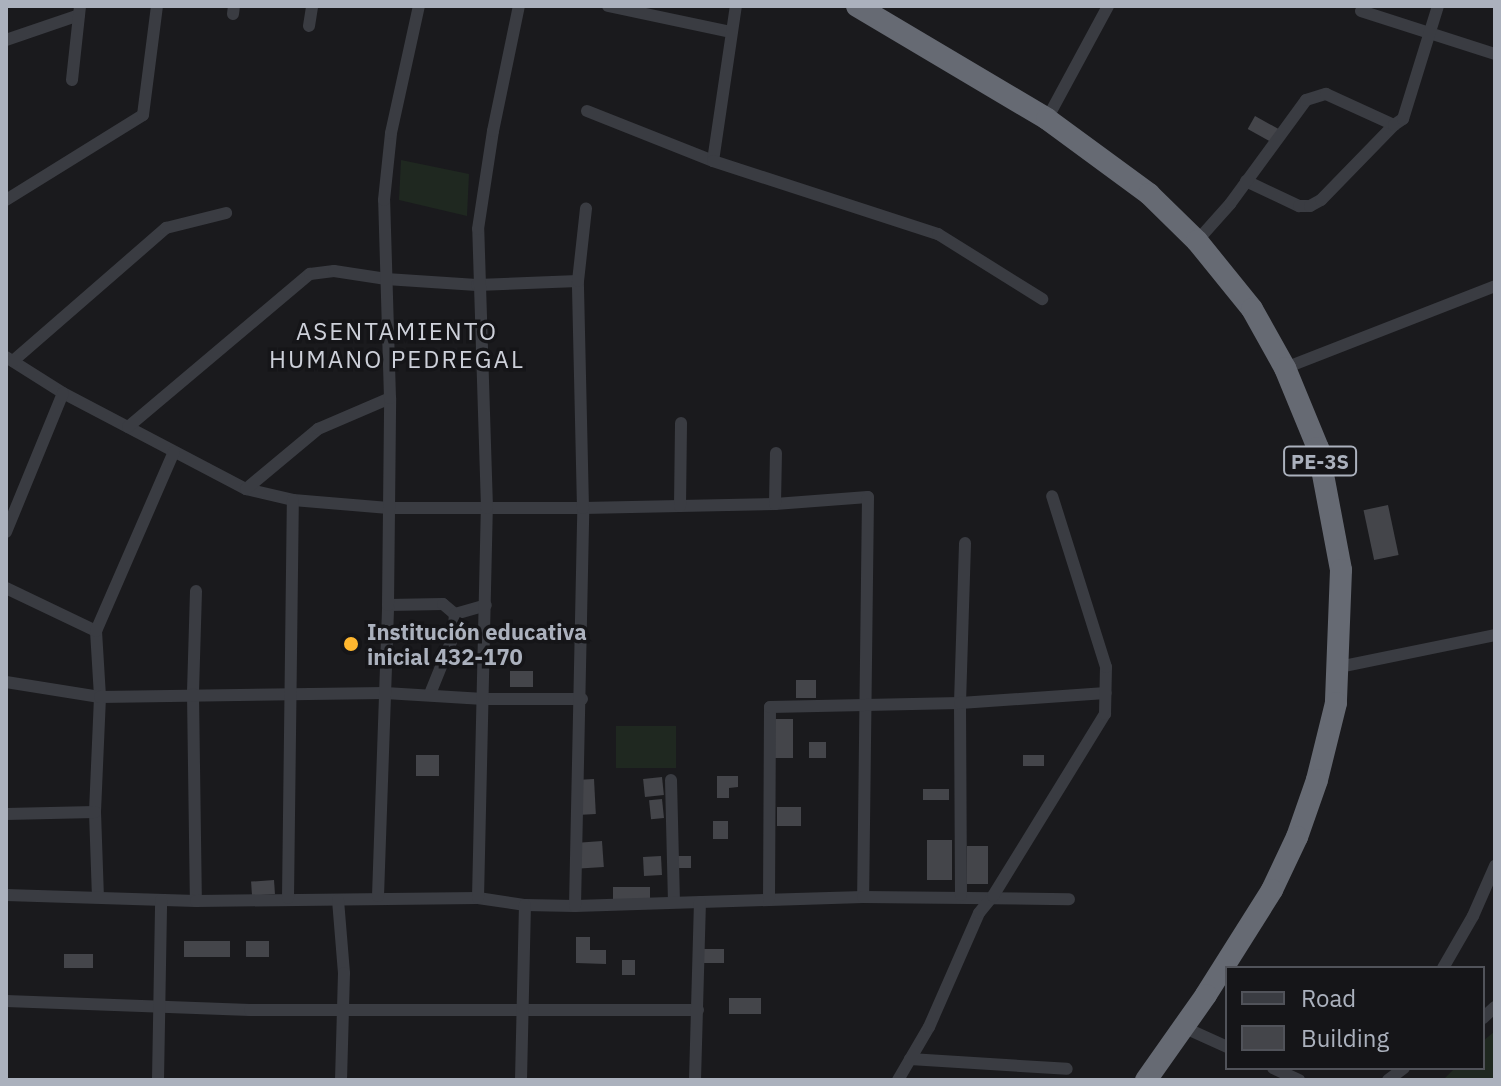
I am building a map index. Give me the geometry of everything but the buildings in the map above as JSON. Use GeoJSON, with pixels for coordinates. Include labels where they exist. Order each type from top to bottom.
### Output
{"type":"FeatureCollection","features":[{"type":"Feature","properties":{"kind":"highway","name":"PE-3S"},"geometry":{"type":"LineString","coordinates":[[857,6],[1047,119],[1149,194],[1197,241],[1252,309],[1285,368],[1318,448],[1341,570],[1336,703],[1317,780],[1297,837],[1272,890],[1146,1080]]}},
{"type":"Feature","properties":{"kind":"street"},"geometry":{"type":"LineString","coordinates":[[6,200],[143,115],[157,6]]}},
{"type":"Feature","properties":{"kind":"street"},"geometry":{"type":"LineString","coordinates":[[309,26],[312,6]]}},
{"type":"Feature","properties":{"kind":"street"},"geometry":{"type":"LineString","coordinates":[[378,896],[388,605],[390,398],[384,200],[391,133],[419,6]]}},
{"type":"Feature","properties":{"kind":"street"},"geometry":{"type":"LineString","coordinates":[[478,898],[487,508],[477,285],[480,215],[493,131],[519,6]]}},
{"type":"Feature","properties":{"kind":"street"},"geometry":{"type":"LineString","coordinates":[[608,6],[730,32]]}},
{"type":"Feature","properties":{"kind":"street"},"geometry":{"type":"LineString","coordinates":[[713,161],[736,6]]}},
{"type":"Feature","properties":{"kind":"street"},"geometry":{"type":"LineString","coordinates":[[1047,119],[1108,6]]}},
{"type":"Feature","properties":{"kind":"street"},"geometry":{"type":"LineString","coordinates":[[1246,181],[1299,206],[1310,206],[1321,200],[1403,119],[1438,6]]}},
{"type":"Feature","properties":{"kind":"street"},"geometry":{"type":"LineString","coordinates":[[6,40],[79,10],[72,80]]}},
{"type":"Feature","properties":{"kind":"street"},"geometry":{"type":"LineString","coordinates":[[1361,11],[1495,54]]}},
{"type":"Feature","properties":{"kind":"street"},"geometry":{"type":"LineString","coordinates":[[1197,241],[1246,181],[1296,110],[1315,96],[1326,94],[1394,125]]}},
{"type":"Feature","properties":{"kind":"street"},"geometry":{"type":"LineString","coordinates":[[587,111],[713,161],[938,234],[1042,299]]}},
{"type":"Feature","properties":{"kind":"street"},"geometry":{"type":"LineString","coordinates":[[575,906],[582,699],[583,508],[578,281],[586,208]]}},
{"type":"Feature","properties":{"kind":"street"},"geometry":{"type":"LineString","coordinates":[[226,213],[166,228],[10,359],[63,393],[246,489],[293,500],[389,508],[583,508],[775,504],[868,497],[863,897]]}},
{"type":"Feature","properties":{"kind":"street"},"geometry":{"type":"LineString","coordinates":[[128,427],[310,274],[334,271],[386,279],[477,285],[578,281]]}},
{"type":"Feature","properties":{"kind":"street"},"geometry":{"type":"LineString","coordinates":[[1285,368],[1495,286]]}},
{"type":"Feature","properties":{"kind":"street"},"geometry":{"type":"LineString","coordinates":[[6,532],[63,393]]}},
{"type":"Feature","properties":{"kind":"street"},"geometry":{"type":"LineString","coordinates":[[246,489],[318,429],[337,418],[390,398]]}},
{"type":"Feature","properties":{"kind":"street"},"geometry":{"type":"LineString","coordinates":[[680,506],[681,423]]}},
{"type":"Feature","properties":{"kind":"street"},"geometry":{"type":"LineString","coordinates":[[98,896],[95,812],[100,697],[96,631],[174,452]]}},
{"type":"Feature","properties":{"kind":"street"},"geometry":{"type":"LineString","coordinates":[[775,504],[776,453]]}},
{"type":"Feature","properties":{"kind":"street"},"geometry":{"type":"LineString","coordinates":[[898,1080],[947,990],[971,928],[1105,714],[1106,667],[1052,496]]}},
{"type":"Feature","properties":{"kind":"street"},"geometry":{"type":"LineString","coordinates":[[288,898],[293,500]]}},
{"type":"Feature","properties":{"kind":"street"},"geometry":{"type":"LineString","coordinates":[[961,895],[960,703],[965,543]]}},
{"type":"Feature","properties":{"kind":"street"},"geometry":{"type":"LineString","coordinates":[[6,588],[96,631]]}},
{"type":"Feature","properties":{"kind":"street"},"geometry":{"type":"LineString","coordinates":[[196,591],[193,694],[196,901]]}},
{"type":"Feature","properties":{"kind":"street"},"geometry":{"type":"LineString","coordinates":[[388,605],[443,604],[455,614]]}},
{"type":"Feature","properties":{"kind":"street"},"geometry":{"type":"LineString","coordinates":[[455,614],[486,605]]}},
{"type":"Feature","properties":{"kind":"street"},"geometry":{"type":"LineString","coordinates":[[430,694],[453,637],[455,614]]}},
{"type":"Feature","properties":{"kind":"street"},"geometry":{"type":"LineString","coordinates":[[1339,667],[1495,635]]}},
{"type":"Feature","properties":{"kind":"street"},"geometry":{"type":"LineString","coordinates":[[6,682],[100,697],[385,693],[484,699],[582,699]]}},
{"type":"Feature","properties":{"kind":"street"},"geometry":{"type":"LineString","coordinates":[[769,900],[770,707],[960,703],[1106,693]]}},
{"type":"Feature","properties":{"kind":"street"},"geometry":{"type":"LineString","coordinates":[[671,780],[674,902]]}},
{"type":"Feature","properties":{"kind":"street"},"geometry":{"type":"LineString","coordinates":[[6,814],[95,812]]}},
{"type":"Feature","properties":{"kind":"street"},"geometry":{"type":"LineString","coordinates":[[1444,966],[1473,916],[1495,866]]}},
{"type":"Feature","properties":{"kind":"street"},"geometry":{"type":"LineString","coordinates":[[6,895],[196,901],[338,900],[378,896],[478,898],[525,905],[575,906],[961,895],[1069,899]]}},
{"type":"Feature","properties":{"kind":"street"},"geometry":{"type":"LineString","coordinates":[[158,1080],[161,900]]}},
{"type":"Feature","properties":{"kind":"street"},"geometry":{"type":"LineString","coordinates":[[338,900],[343,1011],[341,1080]]}},
{"type":"Feature","properties":{"kind":"street"},"geometry":{"type":"LineString","coordinates":[[695,1080],[700,902]]}},
{"type":"Feature","properties":{"kind":"street"},"geometry":{"type":"LineString","coordinates":[[521,1080],[520,1013],[525,905]]}},
{"type":"Feature","properties":{"kind":"street"},"geometry":{"type":"LineString","coordinates":[[6,1001],[343,1011],[396,1008],[520,1013],[698,1010]]}},
{"type":"Feature","properties":{"kind":"street"},"geometry":{"type":"LineString","coordinates":[[1183,1027],[1225,1046]]}},
{"type":"Feature","properties":{"kind":"street"},"geometry":{"type":"LineString","coordinates":[[910,1059],[1067,1069]]}},
{"type":"Feature","properties":{"kind":"street"},"geometry":{"type":"LineString","coordinates":[[1277,1070],[1299,1080]]}},
{"type":"Feature","properties":{"kind":"shaded area"},"geometry":{"type":"Polygon","coordinates":[[[401,160],[469,174],[467,216],[399,200],[401,160]]]}},
{"type":"Feature","properties":{"kind":"shaded area"},"geometry":{"type":"Polygon","coordinates":[[[616,726],[676,726],[676,768],[616,768],[616,726]]]}},
{"type":"Feature","properties":{"kind":"shaded area"},"geometry":{"type":"Polygon","coordinates":[[[1495,1031],[1495,1080],[1443,1080],[1453,1070],[1485,1070],[1485,1039],[1495,1031]]]}},
{"type":"Feature","properties":{"kind":"place","name":"Institución educativa inicial 432-170"},"geometry":{"type":"Point","coordinates":[351,644]}},
{"type":"Feature","properties":{"kind":"district","name":"ASENTAMIENTO HUMANO PEDREGAL"},"geometry":{"type":"Point","coordinates":[397,346]}}]}
